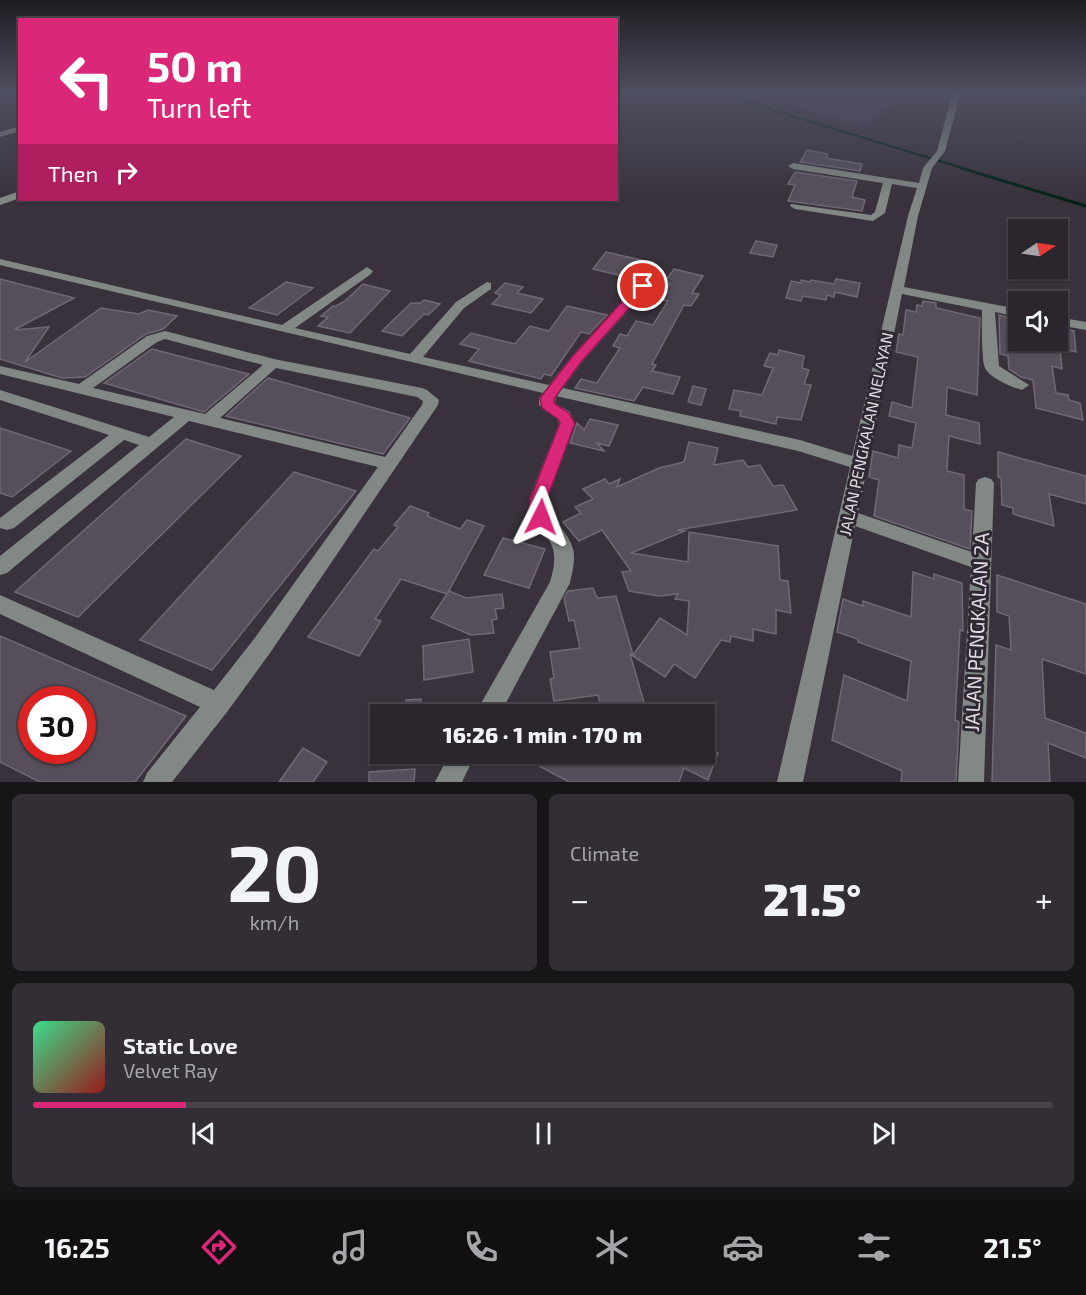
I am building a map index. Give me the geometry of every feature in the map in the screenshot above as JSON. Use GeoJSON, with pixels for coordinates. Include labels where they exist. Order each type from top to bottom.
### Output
{"type":"FeatureCollection","features":[{"type":"Feature","properties":{"kind":"street","name":"JALAN PENGKALAN NELAYAN"},"geometry":{"type":"LineString","coordinates":[[790,782],[913,216],[928,168],[941,152],[947,127]]}},
{"type":"Feature","properties":{"kind":"street"},"geometry":{"type":"LineString","coordinates":[[0,135],[18,129]]}},
{"type":"Feature","properties":{"kind":"street"},"geometry":{"type":"LineString","coordinates":[[793,166],[922,186]]}},
{"type":"Feature","properties":{"kind":"street"},"geometry":{"type":"LineString","coordinates":[[795,206],[873,218],[880,213],[888,181]]}},
{"type":"Feature","properties":{"kind":"street"},"geometry":{"type":"LineString","coordinates":[[0,202],[18,195]]}},
{"type":"Feature","properties":{"kind":"street"},"geometry":{"type":"LineString","coordinates":[[0,262],[284,330],[800,446],[859,464]]}},
{"type":"Feature","properties":{"kind":"street"},"geometry":{"type":"LineString","coordinates":[[284,330],[368,271]]}},
{"type":"Feature","properties":{"kind":"street"},"geometry":{"type":"LineString","coordinates":[[414,358],[460,305],[488,286]]}},
{"type":"Feature","properties":{"kind":"street"},"geometry":{"type":"LineString","coordinates":[[492,704],[560,583],[566,562],[563,545],[537,509],[538,499],[567,423],[564,416],[546,402],[577,359],[643,286]]}},
{"type":"Feature","properties":{"kind":"street"},"geometry":{"type":"LineString","coordinates":[[897,289],[1008,311]]}},
{"type":"Feature","properties":{"kind":"street"},"geometry":{"type":"LineString","coordinates":[[988,307],[992,367],[998,374],[1022,385]]}},
{"type":"Feature","properties":{"kind":"street"},"geometry":{"type":"LineString","coordinates":[[1068,323],[1086,326]]}},
{"type":"Feature","properties":{"kind":"street"},"geometry":{"type":"LineString","coordinates":[[82,389],[152,339],[162,335],[273,363],[317,370],[428,396],[431,400],[430,405],[281,621],[219,704],[156,782]]}},
{"type":"Feature","properties":{"kind":"street"},"geometry":{"type":"LineString","coordinates":[[208,420],[273,363]]}},
{"type":"Feature","properties":{"kind":"street"},"geometry":{"type":"LineString","coordinates":[[0,370],[389,464]]}},
{"type":"Feature","properties":{"kind":"street"},"geometry":{"type":"LineString","coordinates":[[0,395],[151,443]]}},
{"type":"Feature","properties":{"kind":"street"},"geometry":{"type":"LineString","coordinates":[[0,567],[188,414]]}},
{"type":"Feature","properties":{"kind":"street"},"geometry":{"type":"LineString","coordinates":[[7,523],[121,434]]}},
{"type":"Feature","properties":{"kind":"street","name":"JALAN PENGKALAN 2A"},"geometry":{"type":"LineString","coordinates":[[971,782],[985,483]]}},
{"type":"Feature","properties":{"kind":"street"},"geometry":{"type":"LineString","coordinates":[[848,517],[980,562]]}},
{"type":"Feature","properties":{"kind":"street"},"geometry":{"type":"LineString","coordinates":[[0,604],[219,704]]}},
{"type":"Feature","properties":{"kind":"street"},"geometry":{"type":"LineString","coordinates":[[448,782],[459,764]]}},
{"type":"Feature","properties":{"kind":"building"},"geometry":{"type":"Polygon","coordinates":[[[807,150],[828,154],[826,158],[862,164],[860,171],[800,162],[807,150]]]}},
{"type":"Feature","properties":{"kind":"building"},"geometry":{"type":"Polygon","coordinates":[[[795,172],[857,181],[852,197],[865,200],[862,211],[788,201],[795,185],[788,184],[795,172]]]}},
{"type":"Feature","properties":{"kind":"building"},"geometry":{"type":"Polygon","coordinates":[[[756,241],[777,245],[773,257],[750,253],[756,241]]]}},
{"type":"Feature","properties":{"kind":"building"},"geometry":{"type":"Polygon","coordinates":[[[606,252],[641,260],[627,277],[593,269],[606,252]]]}},
{"type":"Feature","properties":{"kind":"building"},"geometry":{"type":"Polygon","coordinates":[[[674,269],[703,276],[692,293],[699,294],[691,306],[684,305],[652,364],[656,365],[652,371],[680,377],[673,394],[643,387],[634,401],[575,388],[581,379],[597,383],[620,348],[613,346],[620,334],[627,336],[636,321],[653,325],[668,301],[659,299],[670,284],[664,283],[674,269]]]}},
{"type":"Feature","properties":{"kind":"building"},"geometry":{"type":"Polygon","coordinates":[[[0,279],[74,298],[14,330],[49,327],[25,362],[101,308],[139,314],[148,310],[177,316],[163,329],[146,334],[85,377],[62,378],[0,359],[0,279]]]}},
{"type":"Feature","properties":{"kind":"building"},"geometry":{"type":"Polygon","coordinates":[[[836,279],[860,283],[857,297],[835,292],[834,297],[827,295],[826,300],[803,296],[801,301],[786,298],[791,281],[801,283],[801,280],[810,282],[811,280],[834,284],[836,279]]]}},
{"type":"Feature","properties":{"kind":"building"},"geometry":{"type":"Polygon","coordinates":[[[286,282],[313,288],[277,315],[249,308],[286,282]]]}},
{"type":"Feature","properties":{"kind":"building"},"geometry":{"type":"Polygon","coordinates":[[[505,283],[523,287],[517,293],[543,299],[531,313],[492,304],[501,295],[495,293],[505,283]]]}},
{"type":"Feature","properties":{"kind":"building"},"geometry":{"type":"Polygon","coordinates":[[[363,284],[390,291],[350,333],[318,326],[328,317],[321,316],[333,306],[345,301],[363,284]]]}},
{"type":"Feature","properties":{"kind":"building"},"geometry":{"type":"Polygon","coordinates":[[[424,300],[440,304],[428,315],[424,314],[402,336],[382,331],[411,303],[420,303],[424,300]]]}},
{"type":"Feature","properties":{"kind":"building"},"geometry":{"type":"Polygon","coordinates":[[[923,301],[936,303],[936,308],[980,318],[977,395],[947,387],[946,415],[979,423],[980,444],[949,436],[947,471],[964,475],[964,509],[972,511],[970,549],[874,516],[879,480],[869,477],[873,451],[898,458],[899,445],[912,448],[916,423],[889,416],[892,402],[912,408],[918,357],[896,352],[899,334],[903,335],[906,310],[916,312],[917,305],[922,306],[923,301]]]}},
{"type":"Feature","properties":{"kind":"building"},"geometry":{"type":"Polygon","coordinates":[[[567,306],[607,315],[589,334],[581,332],[551,376],[544,374],[541,379],[469,361],[479,349],[460,344],[471,333],[515,344],[530,326],[549,331],[567,306]]]}},
{"type":"Feature","properties":{"kind":"building"},"geometry":{"type":"Polygon","coordinates":[[[999,315],[1008,317],[1008,351],[1060,351],[1062,369],[1052,366],[1056,393],[1068,395],[1069,400],[1080,403],[1083,420],[1036,408],[1033,380],[1021,377],[1009,369],[1008,356],[1000,354],[999,315]]]}},
{"type":"Feature","properties":{"kind":"building"},"geometry":{"type":"Polygon","coordinates":[[[1068,330],[1074,331],[1076,352],[1068,350],[1068,330]]]}},
{"type":"Feature","properties":{"kind":"building"},"geometry":{"type":"Polygon","coordinates":[[[152,349],[249,374],[204,412],[104,383],[152,349]]]}},
{"type":"Feature","properties":{"kind":"building"},"geometry":{"type":"Polygon","coordinates":[[[779,350],[804,356],[802,368],[809,370],[804,384],[811,385],[801,420],[777,417],[776,424],[740,416],[741,411],[729,409],[734,390],[762,395],[773,368],[764,366],[770,353],[778,355],[779,350]]]}},
{"type":"Feature","properties":{"kind":"building"},"geometry":{"type":"Polygon","coordinates":[[[268,378],[410,418],[383,454],[226,416],[268,378]]]}},
{"type":"Feature","properties":{"kind":"building"},"geometry":{"type":"Polygon","coordinates":[[[693,386],[706,389],[701,405],[688,402],[693,386]]]}},
{"type":"Feature","properties":{"kind":"building"},"geometry":{"type":"Polygon","coordinates":[[[590,419],[618,425],[609,446],[597,443],[604,451],[570,443],[577,423],[584,430],[590,419]]]}},
{"type":"Feature","properties":{"kind":"building"},"geometry":{"type":"Polygon","coordinates":[[[0,428],[71,451],[12,497],[0,493],[0,428]]]}},
{"type":"Feature","properties":{"kind":"building"},"geometry":{"type":"Polygon","coordinates":[[[186,439],[241,456],[78,617],[15,592],[186,439]]]}},
{"type":"Feature","properties":{"kind":"building"},"geometry":{"type":"Polygon","coordinates":[[[689,442],[718,448],[714,465],[743,460],[748,467],[760,465],[773,486],[783,485],[797,510],[677,530],[685,531],[631,553],[688,562],[689,532],[778,546],[780,580],[788,581],[791,613],[776,610],[776,634],[753,629],[753,641],[731,636],[730,642],[721,640],[695,678],[674,664],[665,677],[630,654],[644,704],[600,704],[598,695],[554,701],[550,679],[554,678],[550,652],[580,648],[574,620],[569,621],[564,598],[568,591],[593,588],[599,598],[616,596],[633,655],[660,618],[687,635],[689,601],[675,599],[678,594],[659,596],[629,591],[622,572],[631,571],[602,530],[579,541],[563,522],[581,513],[575,507],[593,499],[583,489],[605,479],[609,484],[620,479],[617,487],[659,468],[684,462],[689,442]]]}},
{"type":"Feature","properties":{"kind":"building"},"geometry":{"type":"Polygon","coordinates":[[[998,452],[1086,476],[1086,504],[1049,494],[1054,526],[1013,514],[1013,508],[1002,505],[1001,478],[998,477],[998,452]]]}},
{"type":"Feature","properties":{"kind":"building"},"geometry":{"type":"Polygon","coordinates":[[[294,472],[356,491],[212,670],[140,640],[294,472]]]}},
{"type":"Feature","properties":{"kind":"building"},"geometry":{"type":"Polygon","coordinates":[[[410,506],[429,513],[427,516],[460,529],[467,520],[484,526],[447,594],[401,579],[375,619],[381,621],[359,656],[308,637],[374,549],[378,551],[398,527],[394,525],[410,506]]]}},
{"type":"Feature","properties":{"kind":"building"},"geometry":{"type":"Polygon","coordinates":[[[503,538],[545,549],[529,588],[484,575],[503,538]]]}},
{"type":"Feature","properties":{"kind":"building"},"geometry":{"type":"Polygon","coordinates":[[[913,572],[934,579],[934,574],[962,583],[963,631],[960,630],[955,720],[959,722],[956,782],[901,782],[902,771],[832,740],[844,675],[907,701],[911,661],[837,632],[843,599],[863,606],[863,601],[911,617],[913,572]]]}},
{"type":"Feature","properties":{"kind":"building"},"geometry":{"type":"Polygon","coordinates":[[[997,575],[1086,604],[1086,674],[1042,659],[1045,718],[1086,733],[1086,758],[1048,743],[1050,782],[992,782],[996,645],[1011,650],[1009,616],[997,612],[997,575]]]}},
{"type":"Feature","properties":{"kind":"building"},"geometry":{"type":"Polygon","coordinates":[[[449,591],[466,598],[502,594],[504,608],[495,609],[497,619],[492,620],[494,633],[471,635],[431,618],[449,591]]]}},
{"type":"Feature","properties":{"kind":"building"},"geometry":{"type":"Polygon","coordinates":[[[0,636],[186,716],[135,782],[40,782],[0,762],[0,636]]]}},
{"type":"Feature","properties":{"kind":"building"},"geometry":{"type":"Polygon","coordinates":[[[469,639],[473,672],[424,680],[423,646],[469,639]]]}},
{"type":"Feature","properties":{"kind":"building"},"geometry":{"type":"Polygon","coordinates":[[[421,699],[421,704],[406,704],[406,700],[421,699]]]}},
{"type":"Feature","properties":{"kind":"building"},"geometry":{"type":"Polygon","coordinates":[[[303,748],[327,762],[313,782],[279,782],[303,748]]]}},
{"type":"Feature","properties":{"kind":"building"},"geometry":{"type":"Polygon","coordinates":[[[540,764],[714,764],[708,780],[684,768],[679,782],[569,782],[539,766],[540,764]]]}},
{"type":"Feature","properties":{"kind":"building"},"geometry":{"type":"Polygon","coordinates":[[[415,769],[414,782],[369,782],[369,772],[415,769]]]}},
{"type":"Feature","properties":{"kind":"waterway"},"geometry":{"type":"LineString","coordinates":[[830,127],[966,169]]}},
{"type":"Feature","properties":{"kind":"waterway"},"geometry":{"type":"LineString","coordinates":[[961,168],[1086,206]]}},
{"type":"Feature","properties":{"kind":"route"},"geometry":{"type":"LineString","coordinates":[[541,517],[537,509],[538,499],[567,426],[564,416],[547,405],[547,398],[577,359],[643,286]]}}]}
